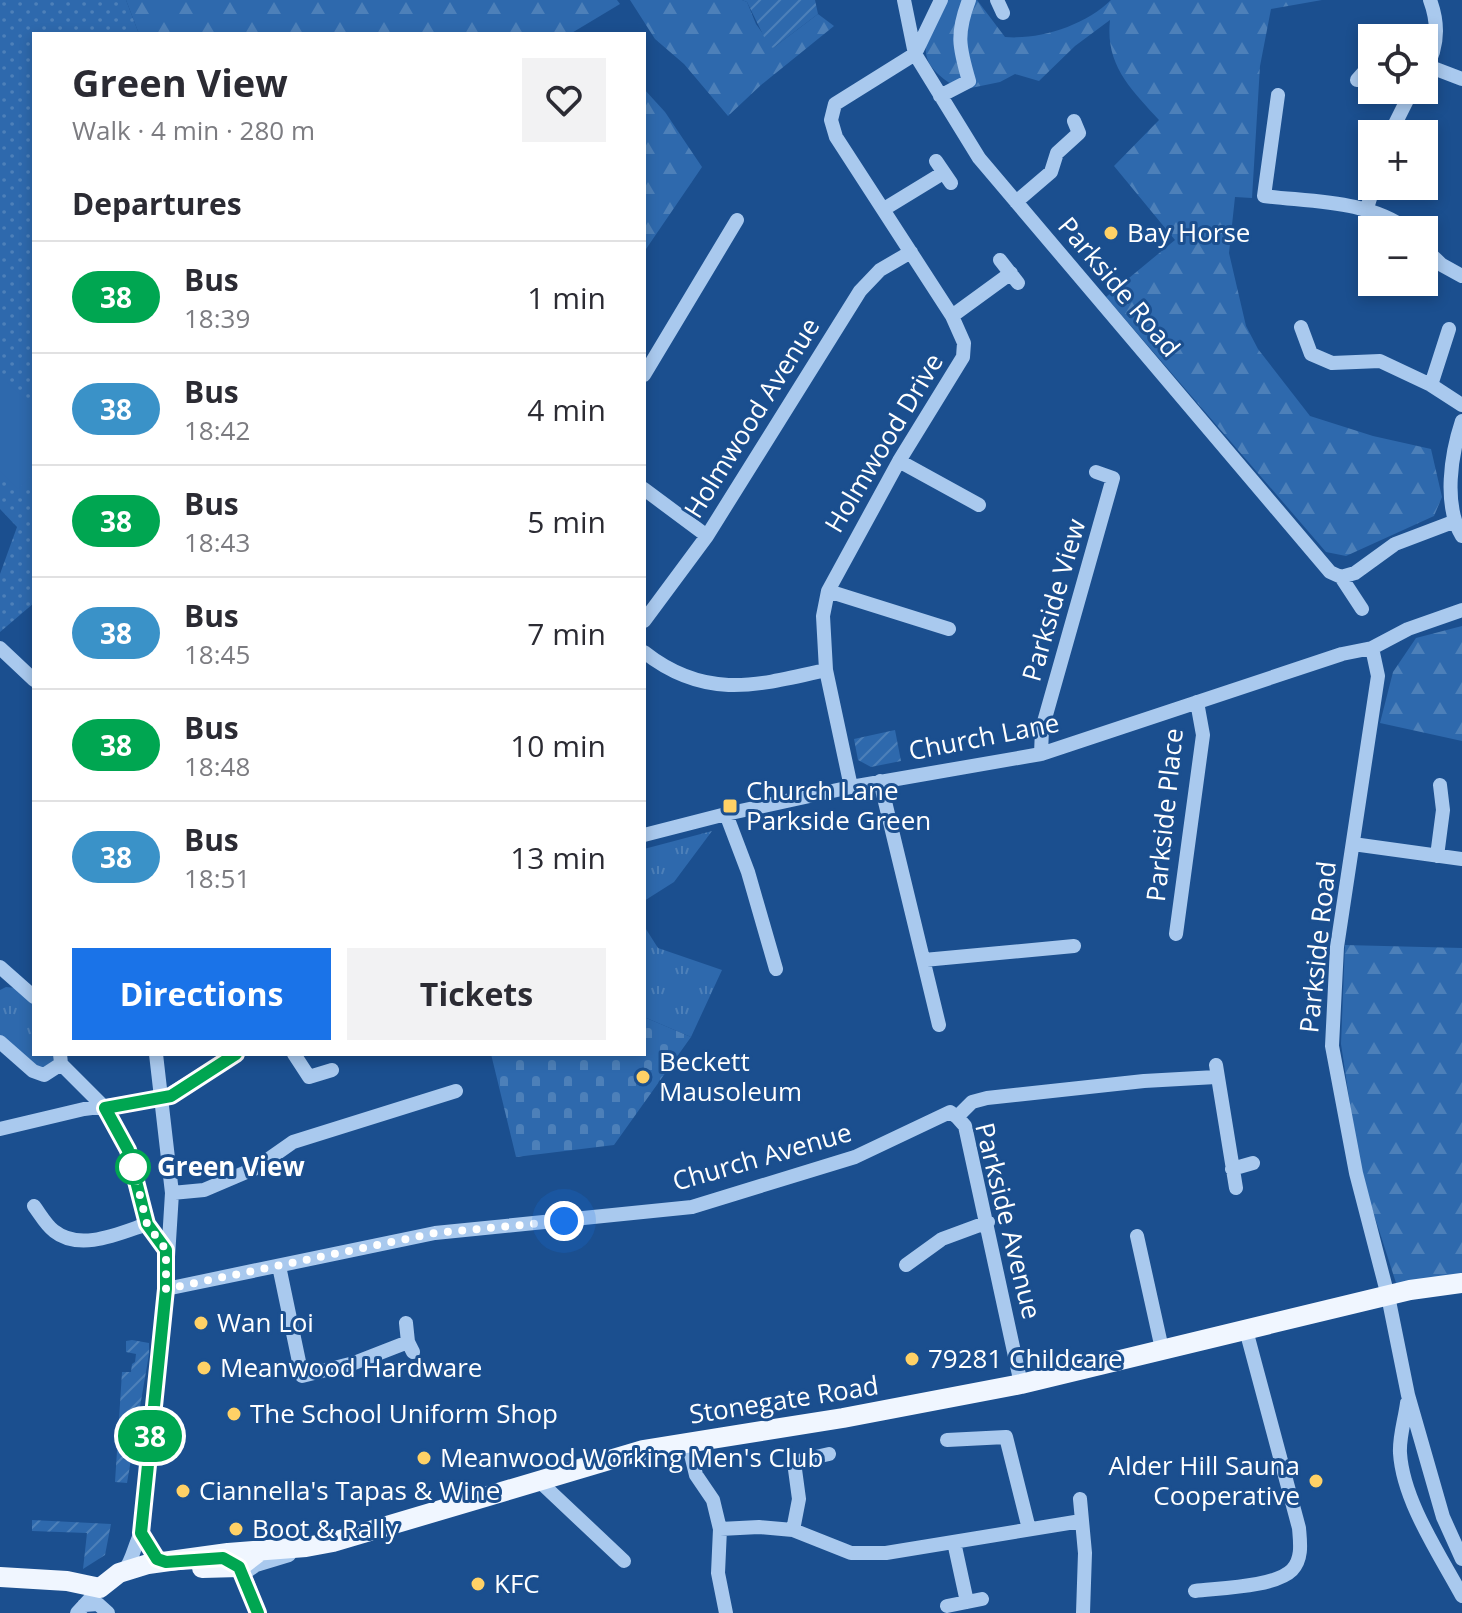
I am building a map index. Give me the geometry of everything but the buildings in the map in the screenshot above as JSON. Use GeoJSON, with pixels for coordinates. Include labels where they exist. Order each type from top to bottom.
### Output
{"type":"FeatureCollection","features":[{"type":"Feature","properties":{"kind":"main road","name":"Stonegate Road"},"geometry":{"type":"LineString","coordinates":[[121,1573],[228,1553],[257,1553],[333,1542],[643,1450],[843,1418],[1021,1384],[1388,1296],[1462,1283]]}},
{"type":"Feature","properties":{"kind":"main road"},"geometry":{"type":"LineString","coordinates":[[242,1572],[257,1553]]}},
{"type":"Feature","properties":{"kind":"main road","name":"Stonegate Road"},"geometry":{"type":"LineString","coordinates":[[121,1573],[175,1564],[242,1572]]}},
{"type":"Feature","properties":{"kind":"main road"},"geometry":{"type":"LineString","coordinates":[[0,1577],[67,1581],[121,1573]]}},
{"type":"Feature","properties":{"kind":"street","name":"Parkside Road"},"geometry":{"type":"LineString","coordinates":[[904,0],[915,54],[979,158],[1330,572],[1341,577],[1362,609]]}},
{"type":"Feature","properties":{"kind":"street"},"geometry":{"type":"LineString","coordinates":[[915,54],[941,0]]}},
{"type":"Feature","properties":{"kind":"street"},"geometry":{"type":"LineString","coordinates":[[940,96],[969,81],[959,45],[960,23],[969,0]]}},
{"type":"Feature","properties":{"kind":"street"},"geometry":{"type":"LineString","coordinates":[[1430,0],[1437,24]]}},
{"type":"Feature","properties":{"kind":"street","name":"Holmwood Drive"},"geometry":{"type":"LineString","coordinates":[[851,787],[826,670],[823,616],[828,591],[899,461],[963,357],[964,343],[952,316],[836,137],[831,120],[835,104],[915,54]]}},
{"type":"Feature","properties":{"kind":"street"},"geometry":{"type":"LineString","coordinates":[[1438,72],[1462,79]]}},
{"type":"Feature","properties":{"kind":"street"},"geometry":{"type":"LineString","coordinates":[[1278,95],[1264,196],[1367,208],[1385,216]]}},
{"type":"Feature","properties":{"kind":"street"},"geometry":{"type":"LineString","coordinates":[[1016,202],[1051,172],[1057,153],[1079,133],[1074,121]]}},
{"type":"Feature","properties":{"kind":"street"},"geometry":{"type":"LineString","coordinates":[[884,209],[944,173]]}},
{"type":"Feature","properties":{"kind":"street"},"geometry":{"type":"LineString","coordinates":[[1367,208],[1370,200]]}},
{"type":"Feature","properties":{"kind":"street"},"geometry":{"type":"LineString","coordinates":[[646,372],[737,220]]}},
{"type":"Feature","properties":{"kind":"street","name":"Holmwood Avenue"},"geometry":{"type":"LineString","coordinates":[[646,618],[707,536],[860,291],[880,270],[911,252]]}},
{"type":"Feature","properties":{"kind":"street"},"geometry":{"type":"LineString","coordinates":[[952,316],[1014,278],[1000,260]]}},
{"type":"Feature","properties":{"kind":"street"},"geometry":{"type":"LineString","coordinates":[[1438,261],[1462,276]]}},
{"type":"Feature","properties":{"kind":"street"},"geometry":{"type":"LineString","coordinates":[[1301,327],[1311,354],[1332,363],[1380,361],[1431,385],[1462,405]]}},
{"type":"Feature","properties":{"kind":"street"},"geometry":{"type":"LineString","coordinates":[[1431,385],[1449,329]]}},
{"type":"Feature","properties":{"kind":"street"},"geometry":{"type":"LineString","coordinates":[[1462,421],[1452,449],[1457,473],[1453,522],[1462,536]]}},
{"type":"Feature","properties":{"kind":"street"},"geometry":{"type":"LineString","coordinates":[[899,461],[979,505]]}},
{"type":"Feature","properties":{"kind":"street","name":"Parkside View"},"geometry":{"type":"LineString","coordinates":[[1041,754],[1042,729],[1113,478],[1096,472]]}},
{"type":"Feature","properties":{"kind":"street"},"geometry":{"type":"LineString","coordinates":[[646,490],[707,536]]}},
{"type":"Feature","properties":{"kind":"street"},"geometry":{"type":"LineString","coordinates":[[1341,577],[1355,573],[1395,544],[1453,522]]}},
{"type":"Feature","properties":{"kind":"street"},"geometry":{"type":"LineString","coordinates":[[828,591],[949,629]]}},
{"type":"Feature","properties":{"kind":"street","name":"Church Lane"},"geometry":{"type":"LineString","coordinates":[[646,834],[880,781],[1041,754],[1342,654],[1372,648],[1408,629],[1462,610]]}},
{"type":"Feature","properties":{"kind":"street"},"geometry":{"type":"LineString","coordinates":[[0,648],[32,678]]}},
{"type":"Feature","properties":{"kind":"street","name":"Parkside Road"},"geometry":{"type":"LineString","coordinates":[[1372,648],[1378,676],[1337,947],[1332,1046],[1356,1173],[1388,1296],[1408,1395],[1443,1517],[1462,1559]]}},
{"type":"Feature","properties":{"kind":"street"},"geometry":{"type":"LineString","coordinates":[[646,654],[663,667],[694,680],[729,686],[758,686],[826,670]]}},
{"type":"Feature","properties":{"kind":"street","name":"Parkside Place"},"geometry":{"type":"LineString","coordinates":[[1176,934],[1203,735],[1197,702]]}},
{"type":"Feature","properties":{"kind":"street"},"geometry":{"type":"LineString","coordinates":[[880,781],[939,1025]]}},
{"type":"Feature","properties":{"kind":"street"},"geometry":{"type":"LineString","coordinates":[[1437,856],[1443,810],[1440,785]]}},
{"type":"Feature","properties":{"kind":"street"},"geometry":{"type":"LineString","coordinates":[[726,814],[748,872],[776,969]]}},
{"type":"Feature","properties":{"kind":"street"},"geometry":{"type":"LineString","coordinates":[[1353,844],[1462,859]]}},
{"type":"Feature","properties":{"kind":"street"},"geometry":{"type":"LineString","coordinates":[[924,960],[1074,946]]}},
{"type":"Feature","properties":{"kind":"street"},"geometry":{"type":"LineString","coordinates":[[3,975],[32,996]]}},
{"type":"Feature","properties":{"kind":"street"},"geometry":{"type":"LineString","coordinates":[[0,1042],[33,1071],[44,1075],[54,1071],[61,1059],[105,1108],[128,1150],[147,1224],[166,1250]]}},
{"type":"Feature","properties":{"kind":"street"},"geometry":{"type":"LineString","coordinates":[[80,1609],[121,1573],[141,1533],[166,1289],[166,1250],[172,1193],[156,1056]]}},
{"type":"Feature","properties":{"kind":"street"},"geometry":{"type":"LineString","coordinates":[[0,1129],[84,1109],[162,1099],[233,1056]]}},
{"type":"Feature","properties":{"kind":"street"},"geometry":{"type":"LineString","coordinates":[[295,1056],[309,1077],[332,1070]]}},
{"type":"Feature","properties":{"kind":"street","name":"Church Avenue"},"geometry":{"type":"LineString","coordinates":[[166,1289],[435,1233],[692,1207],[855,1157],[950,1112],[957,1117],[972,1102],[987,1098],[1216,1071],[1232,1169]]}},
{"type":"Feature","properties":{"kind":"street"},"geometry":{"type":"LineString","coordinates":[[172,1193],[204,1190],[245,1174],[293,1142],[456,1091]]}},
{"type":"Feature","properties":{"kind":"street","name":"Parkside Avenue"},"geometry":{"type":"LineString","coordinates":[[957,1117],[965,1126],[1021,1384]]}},
{"type":"Feature","properties":{"kind":"street"},"geometry":{"type":"LineString","coordinates":[[1236,1188],[1232,1169],[1253,1163]]}},
{"type":"Feature","properties":{"kind":"street"},"geometry":{"type":"LineString","coordinates":[[34,1206],[53,1230],[66,1238],[83,1241],[147,1224]]}},
{"type":"Feature","properties":{"kind":"street"},"geometry":{"type":"LineString","coordinates":[[906,1265],[942,1239],[988,1222]]}},
{"type":"Feature","properties":{"kind":"street"},"geometry":{"type":"LineString","coordinates":[[1137,1236],[1162,1349]]}},
{"type":"Feature","properties":{"kind":"street"},"geometry":{"type":"LineString","coordinates":[[279,1266],[302,1376],[410,1347],[406,1323]]}},
{"type":"Feature","properties":{"kind":"street"},"geometry":{"type":"LineString","coordinates":[[1195,1591],[1280,1577],[1293,1569],[1299,1558],[1299,1528],[1246,1330]]}},
{"type":"Feature","properties":{"kind":"street"},"geometry":{"type":"LineString","coordinates":[[1408,1395],[1399,1452],[1407,1487],[1462,1596]]}},
{"type":"Feature","properties":{"kind":"street"},"geometry":{"type":"LineString","coordinates":[[947,1440],[1006,1437],[1029,1529]]}},
{"type":"Feature","properties":{"kind":"street"},"geometry":{"type":"LineString","coordinates":[[688,1442],[696,1475],[713,1500],[720,1529],[718,1573],[726,1613]]}},
{"type":"Feature","properties":{"kind":"street"},"geometry":{"type":"LineString","coordinates":[[793,1530],[799,1499],[794,1462],[829,1454]]}},
{"type":"Feature","properties":{"kind":"street"},"geometry":{"type":"LineString","coordinates":[[538,1480],[624,1561]]}},
{"type":"Feature","properties":{"kind":"street"},"geometry":{"type":"LineString","coordinates":[[1080,1499],[1085,1553],[1083,1613]]}},
{"type":"Feature","properties":{"kind":"street"},"geometry":{"type":"LineString","coordinates":[[720,1529],[759,1527],[793,1530],[851,1553],[886,1553],[1081,1521]]}},
{"type":"Feature","properties":{"kind":"street"},"geometry":{"type":"LineString","coordinates":[[141,1533],[157,1559],[175,1564]]}},
{"type":"Feature","properties":{"kind":"street"},"geometry":{"type":"LineString","coordinates":[[954,1542],[967,1602]]}},
{"type":"Feature","properties":{"kind":"street","name":"Stonegate Road"},"geometry":{"type":"LineString","coordinates":[[242,1572],[293,1555],[306,1547]]}},
{"type":"Feature","properties":{"kind":"street"},"geometry":{"type":"LineString","coordinates":[[242,1572],[258,1613]]}},
{"type":"Feature","properties":{"kind":"street"},"geometry":{"type":"LineString","coordinates":[[947,1606],[982,1599]]}},
{"type":"Feature","properties":{"kind":"street"},"geometry":{"type":"LineString","coordinates":[[80,1609],[98,1604],[108,1613]]}},
{"type":"Feature","properties":{"kind":"green space"},"geometry":{"type":"Polygon","coordinates":[[[0,0],[126,0],[138,32],[32,32],[32,605],[0,632],[0,574],[17,527],[0,509],[0,0]]]}},
{"type":"Feature","properties":{"kind":"green space"},"geometry":{"type":"Polygon","coordinates":[[[126,0],[617,0],[620,4],[573,32],[138,32],[126,0]]]}},
{"type":"Feature","properties":{"kind":"green space"},"geometry":{"type":"Polygon","coordinates":[[[630,0],[742,0],[747,2],[756,24],[773,48],[818,14],[834,26],[728,116],[684,64],[655,39],[630,0]]]}},
{"type":"Feature","properties":{"kind":"green space"},"geometry":{"type":"Polygon","coordinates":[[[742,0],[815,0],[818,14],[773,48],[768,45],[747,2],[742,0]]]}},
{"type":"Feature","properties":{"kind":"green space"},"geometry":{"type":"Polygon","coordinates":[[[938,0],[977,0],[1005,37],[1019,37],[1062,29],[1089,17],[1111,0],[1322,0],[1271,9],[1260,66],[1252,198],[1235,197],[1229,253],[1246,326],[1258,349],[1310,416],[1373,436],[1431,449],[1442,497],[1434,516],[1346,556],[1326,552],[1106,297],[1175,240],[1114,166],[1159,120],[1130,87],[1116,63],[1110,20],[1075,46],[1039,81],[1015,74],[1000,82],[961,90],[945,80],[928,62],[926,42],[938,0]]]}},
{"type":"Feature","properties":{"kind":"green space"},"geometry":{"type":"Polygon","coordinates":[[[646,91],[665,112],[702,167],[646,249],[646,91]]]}},
{"type":"Feature","properties":{"kind":"green space"},"geometry":{"type":"Polygon","coordinates":[[[7,382],[32,407],[32,475],[18,489],[0,471],[0,388],[7,382]]]}},
{"type":"Feature","properties":{"kind":"green space"},"geometry":{"type":"Polygon","coordinates":[[[1462,626],[1462,741],[1380,723],[1393,672],[1416,638],[1462,626]]]}},
{"type":"Feature","properties":{"kind":"green space"},"geometry":{"type":"Polygon","coordinates":[[[895,730],[901,761],[871,767],[858,760],[854,739],[895,730]]]}},
{"type":"Feature","properties":{"kind":"green space"},"geometry":{"type":"Polygon","coordinates":[[[712,831],[674,882],[646,900],[646,848],[712,831]]]}},
{"type":"Feature","properties":{"kind":"green space"},"geometry":{"type":"Polygon","coordinates":[[[646,929],[658,948],[722,970],[691,1037],[646,1018],[646,929]]]}},
{"type":"Feature","properties":{"kind":"green space"},"geometry":{"type":"Polygon","coordinates":[[[1345,945],[1462,948],[1462,1276],[1397,1286],[1360,1171],[1341,1044],[1345,945]]]}},
{"type":"Feature","properties":{"kind":"green space"},"geometry":{"type":"Polygon","coordinates":[[[16,988],[32,1002],[32,1056],[54,1056],[53,1061],[40,1069],[0,1035],[0,990],[16,988]]]}},
{"type":"Feature","properties":{"kind":"green space"},"geometry":{"type":"Polygon","coordinates":[[[646,1018],[691,1037],[614,1145],[516,1157],[491,1056],[646,1056],[646,1018]]]}},
{"type":"Feature","properties":{"kind":"green space"},"geometry":{"type":"Polygon","coordinates":[[[126,1341],[149,1343],[149,1354],[127,1483],[115,1482],[122,1372],[131,1372],[135,1362],[136,1354],[126,1352],[126,1341]]]}},
{"type":"Feature","properties":{"kind":"green space"},"geometry":{"type":"Polygon","coordinates":[[[32,1520],[111,1524],[105,1555],[83,1569],[87,1533],[32,1531],[32,1520]]]}},
{"type":"Feature","properties":{"kind":"bus line","name":"38"},"geometry":{"type":"LineString","coordinates":[[233,1056],[171,1096],[105,1108],[128,1150],[147,1224],[166,1250],[162,1335],[141,1533],[157,1559],[166,1562],[223,1558],[239,1567],[258,1613]]}},
{"type":"Feature","properties":{"kind":"place","name":"Bay Horse"},"geometry":{"type":"Point","coordinates":[1111,233]}},
{"type":"Feature","properties":{"kind":"place","name":"Church Lane Parkside Green"},"geometry":{"type":"Point","coordinates":[730,806]}},
{"type":"Feature","properties":{"kind":"place","name":"Beckett Mausoleum"},"geometry":{"type":"Point","coordinates":[643,1077]}},
{"type":"Feature","properties":{"kind":"place","name":"Green View"},"geometry":{"type":"Point","coordinates":[133,1167]}},
{"type":"Feature","properties":{"kind":"place","name":"Wan Loi"},"geometry":{"type":"Point","coordinates":[201,1323]}},
{"type":"Feature","properties":{"kind":"place","name":"79281 Childcare"},"geometry":{"type":"Point","coordinates":[912,1359]}},
{"type":"Feature","properties":{"kind":"place","name":"Meanwood Hardware"},"geometry":{"type":"Point","coordinates":[204,1368]}},
{"type":"Feature","properties":{"kind":"place","name":"The School Uniform Shop"},"geometry":{"type":"Point","coordinates":[234,1414]}},
{"type":"Feature","properties":{"kind":"place","name":"Meanwood Working Men's Club"},"geometry":{"type":"Point","coordinates":[424,1458]}},
{"type":"Feature","properties":{"kind":"place","name":"Alder Hill Sauna Cooperative"},"geometry":{"type":"Point","coordinates":[1316,1481]}},
{"type":"Feature","properties":{"kind":"place","name":"Ciannella's Tapas & Wine"},"geometry":{"type":"Point","coordinates":[183,1491]}},
{"type":"Feature","properties":{"kind":"place","name":"Boot & Rally"},"geometry":{"type":"Point","coordinates":[236,1529]}},
{"type":"Feature","properties":{"kind":"place","name":"KFC"},"geometry":{"type":"Point","coordinates":[478,1584]}},
{"type":"Feature","properties":{"kind":"route"},"geometry":{"type":"LineString","coordinates":[[133,1167],[147,1224],[166,1250],[166,1289],[435,1233],[564,1221]]}}]}
